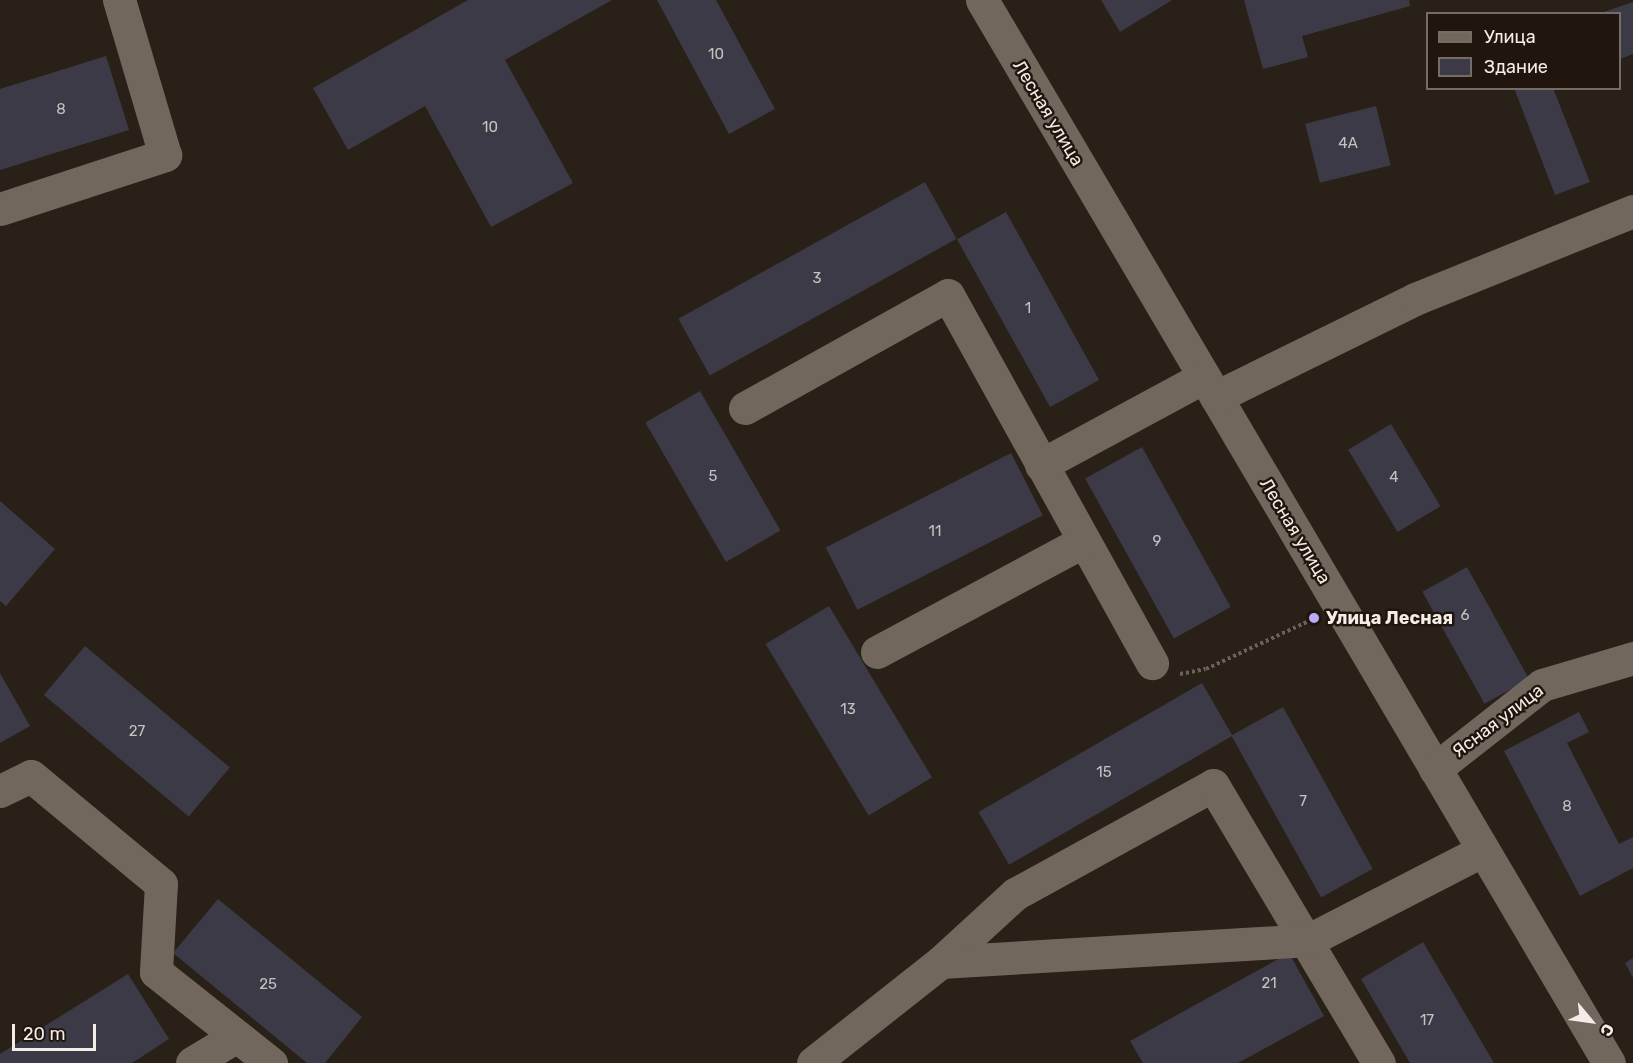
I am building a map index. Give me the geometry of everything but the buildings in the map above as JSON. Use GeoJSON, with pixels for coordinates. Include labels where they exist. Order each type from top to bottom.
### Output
{"type":"FeatureCollection","features":[{"type":"Feature","properties":{"kind":"street"},"geometry":{"type":"LineString","coordinates":[[0,209],[165,155],[119,0]]}},
{"type":"Feature","properties":{"kind":"street","name":"Лесная улица"},"geometry":{"type":"LineString","coordinates":[[982,0],[1609,1063]]}},
{"type":"Feature","properties":{"kind":"street"},"geometry":{"type":"LineString","coordinates":[[1041,465],[1210,387],[1415,299],[1633,211]]}},
{"type":"Feature","properties":{"kind":"street"},"geometry":{"type":"LineString","coordinates":[[745,408],[948,295],[1082,542],[1152,663]]}},
{"type":"Feature","properties":{"kind":"street"},"geometry":{"type":"LineString","coordinates":[[877,652],[1082,542]]}},
{"type":"Feature","properties":{"kind":"street","name":"Ясная улица"},"geometry":{"type":"LineString","coordinates":[[1435,769],[1542,685],[1633,658]]}},
{"type":"Feature","properties":{"kind":"street"},"geometry":{"type":"LineString","coordinates":[[0,791],[31,776],[161,884],[156,972],[271,1063]]}},
{"type":"Feature","properties":{"kind":"street"},"geometry":{"type":"LineString","coordinates":[[813,1063],[941,962],[1015,894],[1213,785],[1309,940],[1379,1063]]}},
{"type":"Feature","properties":{"kind":"street"},"geometry":{"type":"LineString","coordinates":[[941,962],[1309,940],[1483,850]]}},
{"type":"Feature","properties":{"kind":"street"},"geometry":{"type":"LineString","coordinates":[[192,1063],[237,1036]]}},
{"type":"Feature","properties":{"kind":"path"},"geometry":{"type":"LineString","coordinates":[[1152,663],[1174,675],[1206,669],[1339,606]]}},
{"type":"Feature","properties":{"kind":"place","name":"Улица Лесная"},"geometry":{"type":"Point","coordinates":[1314,618]}}]}
